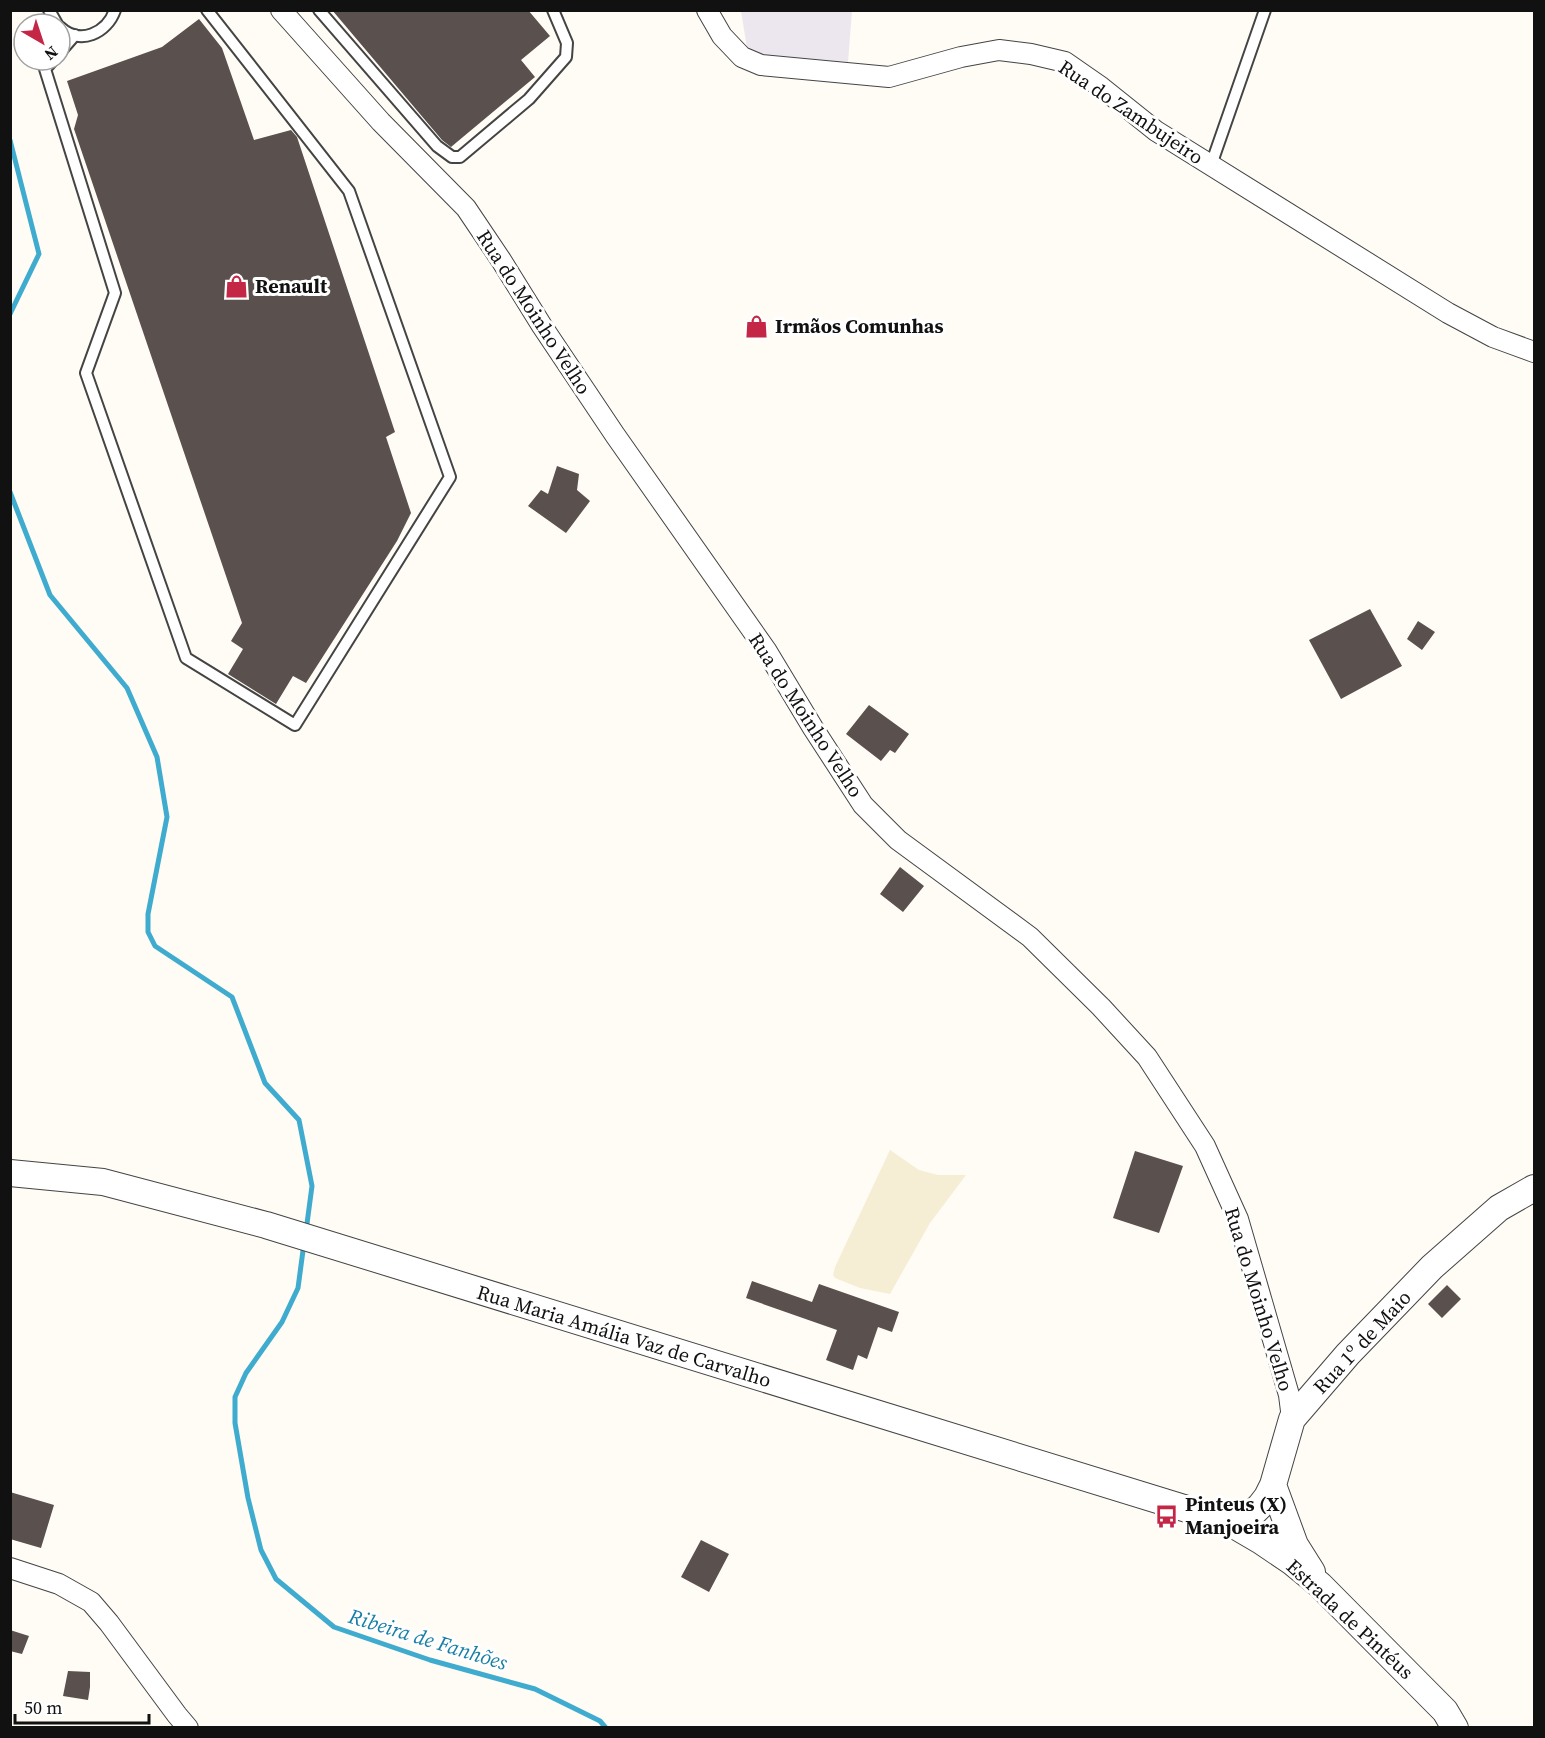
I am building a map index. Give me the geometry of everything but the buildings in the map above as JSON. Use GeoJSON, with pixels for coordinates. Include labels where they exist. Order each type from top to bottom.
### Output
{"type":"FeatureCollection","features":[{"type":"Feature","properties":{"kind":"street","name":"Rua do Moinho Velho"},"geometry":{"type":"LineString","coordinates":[[281,10],[381,122],[466,208],[615,435],[766,650],[863,805],[898,840],[1030,937],[1101,1007],[1147,1057],[1205,1146],[1238,1219],[1289,1395],[1292,1419]]}},
{"type":"Feature","properties":{"kind":"street","name":"Rua do Zambujeiro"},"geometry":{"type":"LineString","coordinates":[[707,10],[722,36],[742,57],[761,65],[889,77],[961,57],[999,50],[1065,62],[1101,87],[1156,131],[1448,313],[1493,337],[1534,352]]}},
{"type":"Feature","properties":{"kind":"street","name":"Rua Maria Amália Vaz de Carvalho"},"geometry":{"type":"LineString","coordinates":[[10,1173],[104,1182],[266,1225],[1232,1524]]}},
{"type":"Feature","properties":{"kind":"street","name":"Rua 1º de Maio"},"geometry":{"type":"LineString","coordinates":[[1232,1524],[1252,1514],[1267,1497],[1273,1485],[1292,1419],[1348,1354],[1432,1267],[1499,1208],[1534,1188]]}},
{"type":"Feature","properties":{"kind":"street"},"geometry":{"type":"LineString","coordinates":[[1273,1485],[1295,1545],[1320,1585]]}},
{"type":"Feature","properties":{"kind":"street","name":"Estrada de Pintéus"},"geometry":{"type":"LineString","coordinates":[[1232,1524],[1292,1562],[1320,1585],[1445,1711],[1455,1728]]}},
{"type":"Feature","properties":{"kind":"street"},"geometry":{"type":"LineString","coordinates":[[10,1568],[59,1584],[91,1602],[188,1728]]}},
{"type":"Feature","properties":{"kind":"lane"},"geometry":{"type":"LineString","coordinates":[[72,34],[87,36],[99,32],[109,24],[115,10]]}},
{"type":"Feature","properties":{"kind":"lane"},"geometry":{"type":"LineString","coordinates":[[46,72],[115,293],[86,373],[186,658],[295,725],[450,477],[349,191],[207,10]]}},
{"type":"Feature","properties":{"kind":"lane"},"geometry":{"type":"LineString","coordinates":[[318,10],[437,146],[452,158],[460,157],[529,99],[566,57],[567,43],[553,10]]}},
{"type":"Feature","properties":{"kind":"lane"},"geometry":{"type":"LineString","coordinates":[[1210,165],[1265,10]]}},
{"type":"Feature","properties":{"kind":"lane"},"geometry":{"type":"LineString","coordinates":[[72,38],[75,35]]}},
{"type":"Feature","properties":{"kind":"shaded area"},"geometry":{"type":"Polygon","coordinates":[[[741,11],[852,11],[848,62],[761,55],[747,48],[741,11]]]}},
{"type":"Feature","properties":{"kind":"shaded area"},"geometry":{"type":"Polygon","coordinates":[[[890,1150],[919,1170],[938,1175],[966,1175],[930,1223],[890,1294],[860,1288],[835,1278],[833,1275],[890,1150]]]}},
{"type":"Feature","properties":{"kind":"waterway","name":"Ribeira de Fanhões"},"geometry":{"type":"LineString","coordinates":[[10,140],[39,254],[10,314]]}},
{"type":"Feature","properties":{"kind":"waterway","name":"Ribeira de Fanhões"},"geometry":{"type":"LineString","coordinates":[[10,492],[50,595],[127,688],[157,757],[167,817],[148,914],[148,932],[155,946],[232,997],[265,1083],[299,1120],[312,1186],[306,1231]]}},
{"type":"Feature","properties":{"kind":"waterway","name":"Ribeira de Fanhões"},"geometry":{"type":"LineString","coordinates":[[304,1243],[298,1288],[282,1322],[246,1373],[235,1397],[235,1423],[248,1498],[261,1550],[276,1579],[334,1627],[430,1660],[535,1689],[600,1721],[606,1728]]}},
{"type":"Feature","properties":{"kind":"place","name":"Renault"},"geometry":{"type":"Point","coordinates":[237,286]}},
{"type":"Feature","properties":{"kind":"place","name":"Irmãos Comunhas"},"geometry":{"type":"Point","coordinates":[757,326]}},
{"type":"Feature","properties":{"kind":"place","name":"Pinteus (X) Manjoeira"},"geometry":{"type":"Point","coordinates":[1167,1516]}}]}
